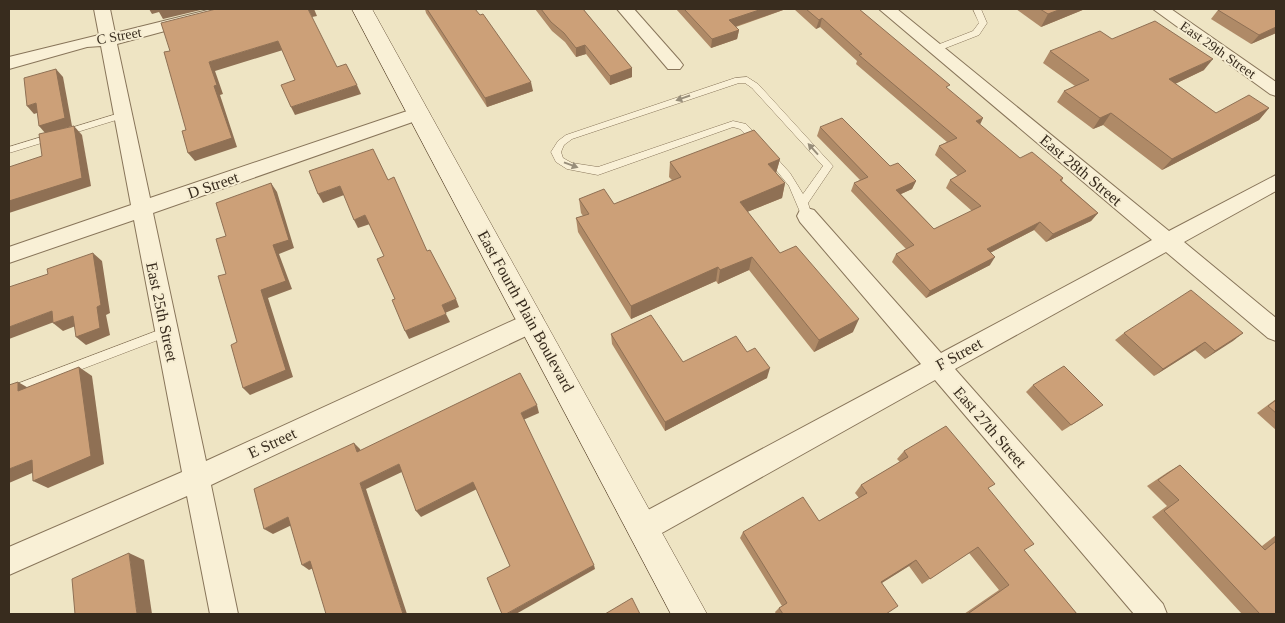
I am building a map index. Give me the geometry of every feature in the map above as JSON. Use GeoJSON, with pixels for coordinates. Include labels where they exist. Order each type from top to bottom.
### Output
{"type":"FeatureCollection","features":[{"type":"Feature","properties":{"kind":"main road","name":"East Fourth Plain Boulevard"},"geometry":{"type":"LineString","coordinates":[[362,9],[417,114],[533,322],[690,614]]}},
{"type":"Feature","properties":{"kind":"street","name":"East 25th Street"},"geometry":{"type":"LineString","coordinates":[[102,9],[224,614]]}},
{"type":"Feature","properties":{"kind":"street","name":"C Street"},"geometry":{"type":"LineString","coordinates":[[9,63],[86,42],[128,37],[229,9]]}},
{"type":"Feature","properties":{"kind":"street"},"geometry":{"type":"LineString","coordinates":[[625,9],[674,64]]}},
{"type":"Feature","properties":{"kind":"street","name":"East 28th Street"},"geometry":{"type":"LineString","coordinates":[[887,9],[1276,332]]}},
{"type":"Feature","properties":{"kind":"street","name":"East 29th Street"},"geometry":{"type":"LineString","coordinates":[[1161,9],[1276,90]]}},
{"type":"Feature","properties":{"kind":"street","name":"D Street"},"geometry":{"type":"LineString","coordinates":[[9,255],[417,114]]}},
{"type":"Feature","properties":{"kind":"street","name":"F Street"},"geometry":{"type":"LineString","coordinates":[[643,528],[1276,182]]}},
{"type":"Feature","properties":{"kind":"street","name":"East 27th Street"},"geometry":{"type":"LineString","coordinates":[[805,209],[937,366],[1153,614]]}},
{"type":"Feature","properties":{"kind":"street","name":"E Street"},"geometry":{"type":"LineString","coordinates":[[9,561],[196,479],[533,322]]}},
{"type":"Feature","properties":{"kind":"lane"},"geometry":{"type":"LineString","coordinates":[[935,49],[976,33],[983,23],[977,9]]}},
{"type":"Feature","properties":{"kind":"lane"},"geometry":{"type":"LineString","coordinates":[[738,80],[747,80],[755,86],[828,166],[805,209],[787,174],[743,126],[738,124],[598,170],[570,166],[559,160],[556,152],[561,143],[569,137],[738,80]]}},
{"type":"Feature","properties":{"kind":"lane"},"geometry":{"type":"LineString","coordinates":[[9,150],[123,115]]}},
{"type":"Feature","properties":{"kind":"lane"},"geometry":{"type":"LineString","coordinates":[[9,392],[166,332]]}},
{"type":"Feature","properties":{"kind":"building"},"geometry":{"type":"Polygon","coordinates":[[[216,9],[308,9],[337,67],[346,64],[357,85],[291,107],[281,85],[295,80],[278,41],[209,62],[217,85],[214,86],[232,138],[188,153],[182,131],[186,130],[164,52],[170,51],[161,23],[216,9]]]}},
{"type":"Feature","properties":{"kind":"building"},"geometry":{"type":"Polygon","coordinates":[[[427,9],[475,9],[480,15],[483,14],[531,82],[485,98],[427,9]]]}},
{"type":"Feature","properties":{"kind":"building"},"geometry":{"type":"Polygon","coordinates":[[[541,9],[583,9],[632,68],[610,76],[585,45],[576,48],[541,9]]]}},
{"type":"Feature","properties":{"kind":"building"},"geometry":{"type":"Polygon","coordinates":[[[684,9],[762,9],[729,20],[739,30],[712,39],[684,9]]]}},
{"type":"Feature","properties":{"kind":"building"},"geometry":{"type":"Polygon","coordinates":[[[806,9],[859,9],[950,85],[946,87],[983,118],[976,121],[1020,158],[1032,152],[1063,178],[1060,180],[1098,213],[1053,234],[1040,222],[987,249],[995,257],[930,291],[896,254],[914,245],[854,183],[868,177],[820,127],[842,118],[890,166],[898,163],[916,181],[896,190],[934,229],[981,206],[950,180],[966,171],[939,146],[957,138],[859,55],[862,54],[822,18],[819,20],[806,9]]]}},
{"type":"Feature","properties":{"kind":"building"},"geometry":{"type":"Polygon","coordinates":[[[1040,9],[1061,9],[1048,14],[1040,9]]]}},
{"type":"Feature","properties":{"kind":"building"},"geometry":{"type":"Polygon","coordinates":[[[1276,9],[1276,27],[1259,35],[1218,10],[1276,9]]]}},
{"type":"Feature","properties":{"kind":"building"},"geometry":{"type":"Polygon","coordinates":[[[1155,21],[1213,59],[1169,79],[1216,113],[1249,95],[1269,108],[1172,159],[1111,113],[1100,118],[1064,91],[1089,80],[1050,51],[1100,31],[1112,39],[1155,21]]]}},
{"type":"Feature","properties":{"kind":"building"},"geometry":{"type":"Polygon","coordinates":[[[56,69],[65,118],[39,126],[36,103],[27,106],[24,78],[56,69]]]}},
{"type":"Feature","properties":{"kind":"building"},"geometry":{"type":"Polygon","coordinates":[[[74,126],[82,178],[9,201],[9,167],[42,156],[39,134],[74,126]]]}},
{"type":"Feature","properties":{"kind":"building"},"geometry":{"type":"Polygon","coordinates":[[[754,130],[780,159],[768,164],[785,183],[740,202],[780,253],[796,246],[859,319],[819,340],[752,257],[720,270],[718,267],[631,306],[576,218],[589,214],[579,199],[604,189],[614,204],[681,177],[670,162],[754,130]]]}},
{"type":"Feature","properties":{"kind":"building"},"geometry":{"type":"Polygon","coordinates":[[[373,149],[388,180],[394,177],[427,251],[430,250],[456,299],[442,305],[446,314],[405,331],[392,300],[395,299],[377,259],[384,256],[365,215],[354,220],[340,186],[318,194],[309,171],[373,149]]]}},
{"type":"Feature","properties":{"kind":"building"},"geometry":{"type":"Polygon","coordinates":[[[271,183],[289,240],[273,245],[286,281],[261,290],[286,370],[243,388],[231,345],[237,342],[218,276],[226,274],[216,239],[226,236],[216,203],[271,183]]]}},
{"type":"Feature","properties":{"kind":"building"},"geometry":{"type":"Polygon","coordinates":[[[93,253],[101,305],[97,307],[100,328],[76,337],[73,316],[53,323],[52,311],[9,327],[9,287],[48,274],[47,269],[93,253]]]}},
{"type":"Feature","properties":{"kind":"building"},"geometry":{"type":"Polygon","coordinates":[[[1191,290],[1243,333],[1215,351],[1205,342],[1163,369],[1124,333],[1191,290]]]}},
{"type":"Feature","properties":{"kind":"building"},"geometry":{"type":"Polygon","coordinates":[[[651,315],[683,362],[736,336],[747,352],[755,348],[770,368],[665,422],[611,334],[651,315]]]}},
{"type":"Feature","properties":{"kind":"building"},"geometry":{"type":"Polygon","coordinates":[[[1064,366],[1103,405],[1071,425],[1033,385],[1064,366]]]}},
{"type":"Feature","properties":{"kind":"building"},"geometry":{"type":"Polygon","coordinates":[[[79,367],[91,456],[33,481],[32,460],[9,469],[9,385],[18,382],[18,391],[79,367]]]}},
{"type":"Feature","properties":{"kind":"building"},"geometry":{"type":"Polygon","coordinates":[[[520,373],[537,405],[521,413],[594,565],[506,614],[502,614],[487,578],[510,566],[473,482],[416,511],[399,464],[360,483],[403,614],[326,614],[310,561],[302,565],[288,517],[264,529],[254,489],[354,443],[357,452],[520,373]]]}},
{"type":"Feature","properties":{"kind":"building"},"geometry":{"type":"Polygon","coordinates":[[[1276,400],[1276,413],[1268,406],[1276,400]]]}},
{"type":"Feature","properties":{"kind":"building"},"geometry":{"type":"Polygon","coordinates":[[[946,426],[995,484],[988,488],[1034,544],[1024,550],[1077,614],[970,614],[1009,585],[978,547],[930,579],[916,560],[881,582],[898,606],[886,614],[783,614],[779,608],[787,603],[743,532],[803,497],[819,521],[867,493],[861,485],[908,457],[904,451],[946,426]]]}},
{"type":"Feature","properties":{"kind":"building"},"geometry":{"type":"Polygon","coordinates":[[[1180,465],[1265,550],[1276,541],[1276,614],[1260,614],[1164,511],[1179,500],[1158,480],[1180,465]]]}},
{"type":"Feature","properties":{"kind":"building"},"geometry":{"type":"Polygon","coordinates":[[[129,553],[137,614],[75,614],[72,579],[129,553]]]}},
{"type":"Feature","properties":{"kind":"building"},"geometry":{"type":"Polygon","coordinates":[[[632,598],[640,614],[605,614],[632,598]]]}}]}
